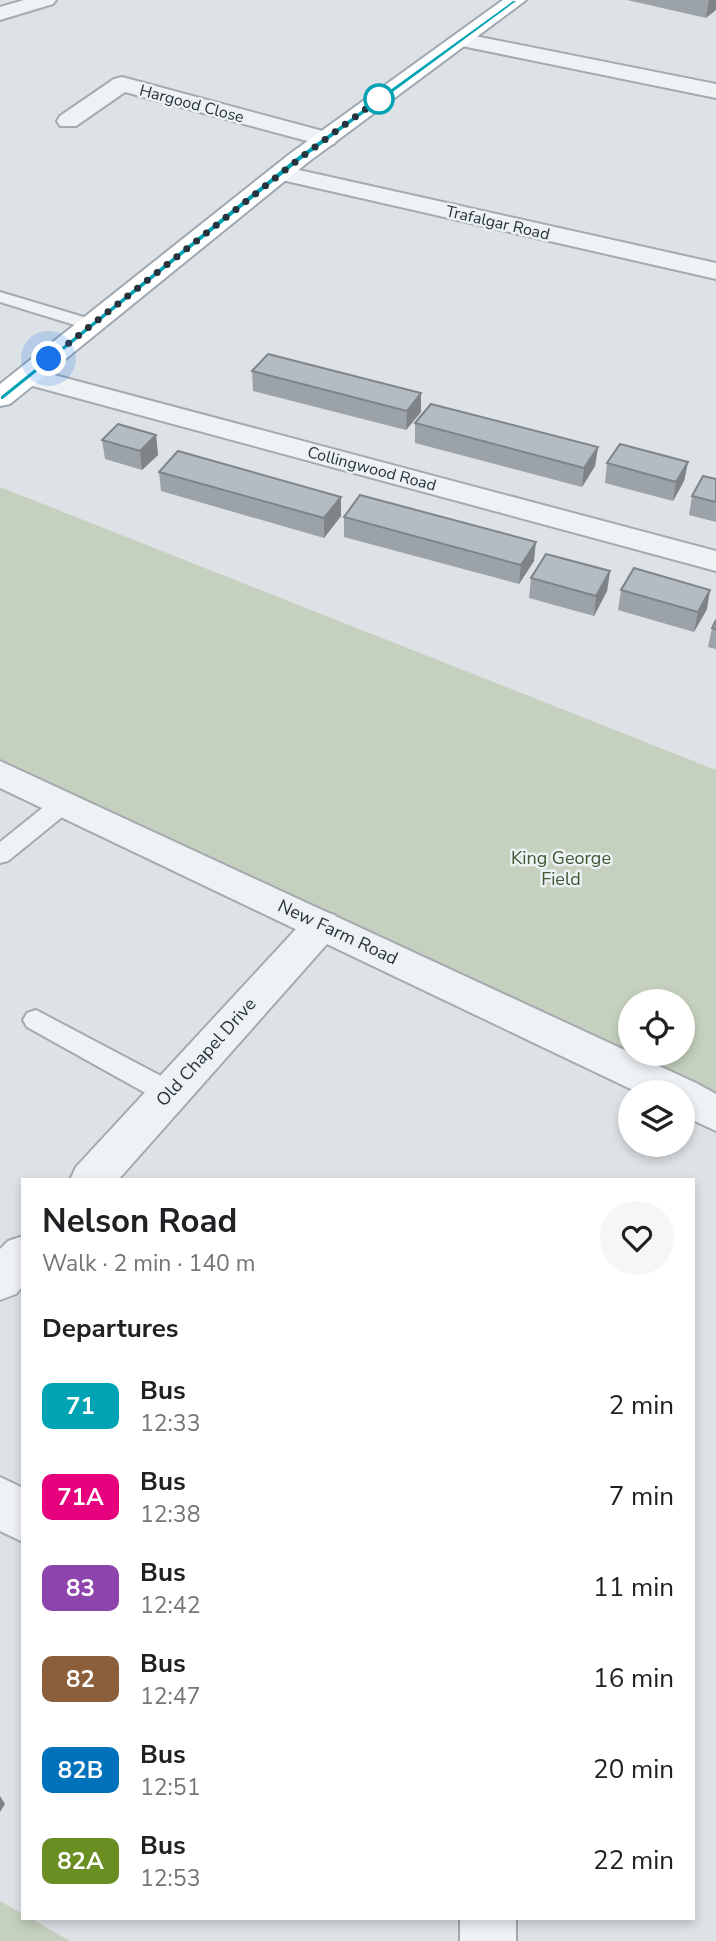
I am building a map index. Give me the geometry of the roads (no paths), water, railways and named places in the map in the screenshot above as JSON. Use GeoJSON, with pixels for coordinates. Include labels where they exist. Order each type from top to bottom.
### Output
{"type":"FeatureCollection","features":[{"type":"Feature","properties":{"kind":"main road"},"geometry":{"type":"LineString","coordinates":[[0,398],[281,173],[516,0]]}},
{"type":"Feature","properties":{"kind":"street"},"geometry":{"type":"LineString","coordinates":[[0,14],[46,0]]}},
{"type":"Feature","properties":{"kind":"street"},"geometry":{"type":"LineString","coordinates":[[460,39],[716,91]]}},
{"type":"Feature","properties":{"kind":"street","name":"Hargood Close"},"geometry":{"type":"LineString","coordinates":[[68,121],[122,83],[326,139]]}},
{"type":"Feature","properties":{"kind":"street","name":"Trafalgar Road"},"geometry":{"type":"LineString","coordinates":[[281,173],[716,271]]}},
{"type":"Feature","properties":{"kind":"street","name":"Collingwood Road"},"geometry":{"type":"LineString","coordinates":[[28,376],[716,561]]}},
{"type":"Feature","properties":{"kind":"street","name":"New Farm Road"},"geometry":{"type":"LineString","coordinates":[[0,773],[650,1080]]}},
{"type":"Feature","properties":{"kind":"street","name":"Old Chapel Drive"},"geometry":{"type":"LineString","coordinates":[[93,1178],[321,925]]}},
{"type":"Feature","properties":{"kind":"street"},"geometry":{"type":"LineString","coordinates":[[695,1102],[716,1114]]}},
{"type":"Feature","properties":{"kind":"street"},"geometry":{"type":"LineString","coordinates":[[0,1280],[21,1257]]}},
{"type":"Feature","properties":{"kind":"street"},"geometry":{"type":"LineString","coordinates":[[0,1501],[21,1517]]}},
{"type":"Feature","properties":{"kind":"street"},"geometry":{"type":"LineString","coordinates":[[488,1920],[488,1941]]}},
{"type":"Feature","properties":{"kind":"lane"},"geometry":{"type":"LineString","coordinates":[[0,297],[91,326]]}},
{"type":"Feature","properties":{"kind":"lane"},"geometry":{"type":"LineString","coordinates":[[0,855],[64,803]]}},
{"type":"Feature","properties":{"kind":"lane"},"geometry":{"type":"LineString","coordinates":[[36,1020],[169,1093]]}},
{"type":"Feature","properties":{"kind":"park label","name":"King George Field"},"geometry":{"type":"Point","coordinates":[561,868]}}]}
